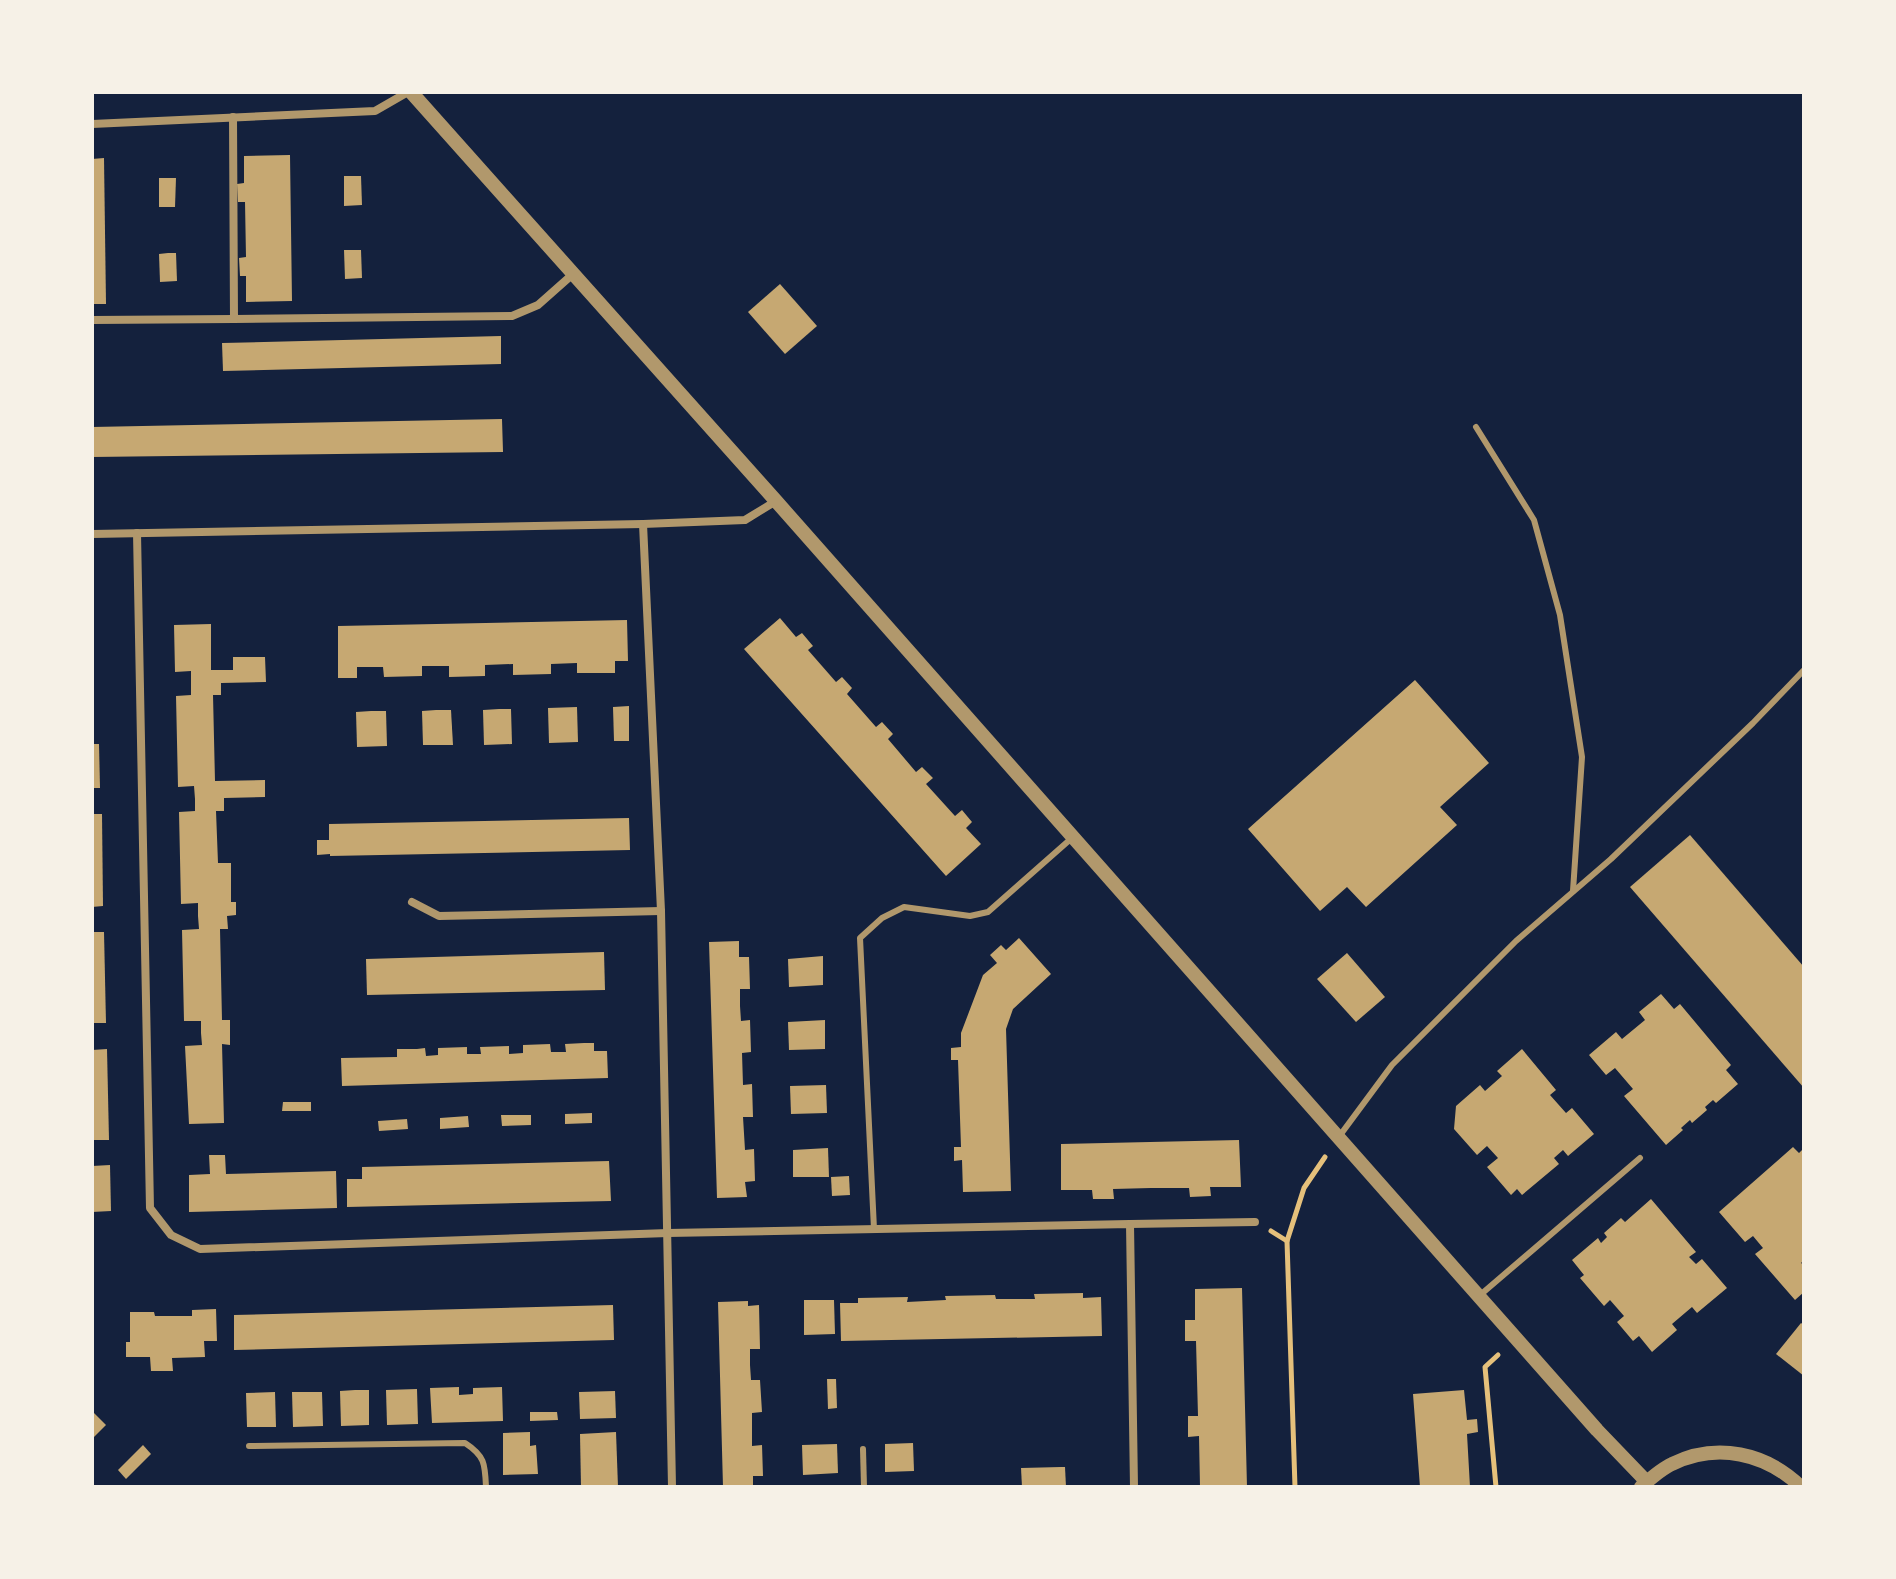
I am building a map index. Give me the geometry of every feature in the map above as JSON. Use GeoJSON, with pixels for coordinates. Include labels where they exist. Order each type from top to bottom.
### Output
{"type":"FeatureCollection","features":[{"type":"Feature","properties":{"kind":"street"},"geometry":{"type":"LineString","coordinates":[[92,124],[375,111],[409,92],[776,501],[1644,1485],[1670,1464],[1703,1453],[1738,1453],[1771,1464],[1802,1484]]}},
{"type":"Feature","properties":{"kind":"street"},"geometry":{"type":"LineString","coordinates":[[233,117],[234,319]]}},
{"type":"Feature","properties":{"kind":"street"},"geometry":{"type":"LineString","coordinates":[[92,320],[512,316],[538,305],[573,274]]}},
{"type":"Feature","properties":{"kind":"street"},"geometry":{"type":"LineString","coordinates":[[92,534],[745,520],[776,501]]}},
{"type":"Feature","properties":{"kind":"street"},"geometry":{"type":"LineString","coordinates":[[643,524],[661,911],[672,1487]]}},
{"type":"Feature","properties":{"kind":"street"},"geometry":{"type":"LineString","coordinates":[[137,533],[150,1208],[171,1235],[200,1249],[668,1233],[1255,1222]]}},
{"type":"Feature","properties":{"kind":"street"},"geometry":{"type":"LineString","coordinates":[[412,902],[439,916],[661,911]]}},
{"type":"Feature","properties":{"kind":"street"},"geometry":{"type":"LineString","coordinates":[[1130,1224],[1134,1487]]}},
{"type":"Feature","properties":{"kind":"lane"},"geometry":{"type":"LineString","coordinates":[[1476,427],[1534,520],[1560,615],[1582,757],[1573,891]]}},
{"type":"Feature","properties":{"kind":"lane"},"geometry":{"type":"LineString","coordinates":[[1338,1138],[1392,1065],[1516,941],[1622,849],[1804,670]]}},
{"type":"Feature","properties":{"kind":"lane"},"geometry":{"type":"LineString","coordinates":[[874,1229],[860,938],[882,918],[904,907],[970,916],[988,912],[1073,837]]}},
{"type":"Feature","properties":{"kind":"lane"},"geometry":{"type":"LineString","coordinates":[[1479,1296],[1640,1158]]}},
{"type":"Feature","properties":{"kind":"lane"},"geometry":{"type":"LineString","coordinates":[[249,1446],[465,1443],[485,1462],[486,1487]]}},
{"type":"Feature","properties":{"kind":"lane"},"geometry":{"type":"LineString","coordinates":[[863,1449],[864,1487]]}},
{"type":"Feature","properties":{"kind":"path"},"geometry":{"type":"LineString","coordinates":[[1295,1487],[1287,1241],[1304,1188],[1338,1138]]}},
{"type":"Feature","properties":{"kind":"path"},"geometry":{"type":"LineString","coordinates":[[1496,1487],[1485,1367],[1516,1338]]}},
{"type":"Feature","properties":{"kind":"building"},"geometry":{"type":"Polygon","coordinates":[[[290,155],[292,301],[246,302],[246,276],[240,276],[239,258],[246,257],[245,202],[238,202],[237,184],[244,183],[244,156],[290,155]]]}},
{"type":"Feature","properties":{"kind":"building"},"geometry":{"type":"Polygon","coordinates":[[[104,158],[106,304],[92,304],[92,159],[104,158]]]}},
{"type":"Feature","properties":{"kind":"building"},"geometry":{"type":"Polygon","coordinates":[[[344,176],[361,176],[362,205],[344,206],[344,176]]]}},
{"type":"Feature","properties":{"kind":"building"},"geometry":{"type":"Polygon","coordinates":[[[159,178],[176,178],[175,207],[159,207],[159,178]]]}},
{"type":"Feature","properties":{"kind":"building"},"geometry":{"type":"Polygon","coordinates":[[[344,250],[361,250],[362,278],[345,279],[344,250]]]}},
{"type":"Feature","properties":{"kind":"building"},"geometry":{"type":"Polygon","coordinates":[[[176,253],[177,281],[160,282],[159,254],[176,253]]]}},
{"type":"Feature","properties":{"kind":"building"},"geometry":{"type":"Polygon","coordinates":[[[780,284],[817,326],[785,354],[748,312],[780,284]]]}},
{"type":"Feature","properties":{"kind":"building"},"geometry":{"type":"Polygon","coordinates":[[[501,336],[501,364],[223,371],[222,343],[501,336]]]}},
{"type":"Feature","properties":{"kind":"building"},"geometry":{"type":"Polygon","coordinates":[[[502,419],[503,452],[92,457],[92,427],[502,419]]]}},
{"type":"Feature","properties":{"kind":"building"},"geometry":{"type":"Polygon","coordinates":[[[780,618],[796,637],[802,633],[813,646],[808,650],[836,682],[842,677],[852,688],[847,694],[876,727],[882,722],[893,734],[888,739],[916,772],[922,767],[933,778],[926,784],[955,816],[962,810],[972,822],[966,828],[981,844],[946,876],[744,649],[780,618]]]}},
{"type":"Feature","properties":{"kind":"building"},"geometry":{"type":"Polygon","coordinates":[[[627,620],[628,661],[615,661],[615,673],[577,673],[577,663],[551,664],[551,674],[513,675],[513,664],[485,665],[485,676],[449,677],[449,666],[422,666],[422,676],[384,677],[383,667],[357,667],[357,678],[338,678],[338,626],[627,620]]]}},
{"type":"Feature","properties":{"kind":"building"},"geometry":{"type":"Polygon","coordinates":[[[211,624],[211,670],[233,670],[233,657],[265,657],[266,682],[221,683],[221,695],[213,695],[215,781],[265,780],[265,797],[224,798],[224,811],[216,811],[218,863],[231,863],[231,902],[236,902],[236,915],[227,916],[228,929],[220,929],[222,1020],[230,1020],[230,1045],[222,1044],[224,1123],[189,1124],[185,1046],[202,1045],[201,1021],[184,1021],[182,930],[199,929],[198,903],[181,904],[179,812],[195,811],[195,799],[194,786],[178,787],[176,696],[191,695],[191,671],[175,672],[174,625],[211,624]]]}},
{"type":"Feature","properties":{"kind":"building"},"geometry":{"type":"Polygon","coordinates":[[[1415,680],[1489,763],[1440,807],[1457,825],[1366,907],[1347,887],[1320,911],[1248,829],[1415,680]]]}},
{"type":"Feature","properties":{"kind":"building"},"geometry":{"type":"Polygon","coordinates":[[[629,706],[629,741],[614,741],[613,707],[629,706]]]}},
{"type":"Feature","properties":{"kind":"building"},"geometry":{"type":"Polygon","coordinates":[[[577,707],[578,742],[549,743],[548,708],[577,707]]]}},
{"type":"Feature","properties":{"kind":"building"},"geometry":{"type":"Polygon","coordinates":[[[511,709],[512,744],[484,745],[483,710],[511,709]]]}},
{"type":"Feature","properties":{"kind":"building"},"geometry":{"type":"Polygon","coordinates":[[[451,710],[453,745],[423,745],[422,711],[451,710]]]}},
{"type":"Feature","properties":{"kind":"building"},"geometry":{"type":"Polygon","coordinates":[[[386,711],[387,746],[357,747],[356,712],[386,711]]]}},
{"type":"Feature","properties":{"kind":"building"},"geometry":{"type":"Polygon","coordinates":[[[92,744],[99,744],[100,788],[92,788],[92,744]]]}},
{"type":"Feature","properties":{"kind":"building"},"geometry":{"type":"Polygon","coordinates":[[[92,814],[102,814],[103,906],[92,907],[92,814]]]}},
{"type":"Feature","properties":{"kind":"building"},"geometry":{"type":"Polygon","coordinates":[[[629,818],[630,850],[317,855],[317,840],[329,840],[329,824],[629,818]]]}},
{"type":"Feature","properties":{"kind":"building"},"geometry":{"type":"Polygon","coordinates":[[[1690,835],[1804,967],[1804,1088],[1630,887],[1690,835]]]}},
{"type":"Feature","properties":{"kind":"building"},"geometry":{"type":"Polygon","coordinates":[[[92,932],[104,932],[106,1023],[92,1023],[92,932]]]}},
{"type":"Feature","properties":{"kind":"building"},"geometry":{"type":"Polygon","coordinates":[[[1019,938],[1051,974],[1013,1009],[1006,1029],[1011,1191],[963,1192],[962,1160],[954,1161],[954,1147],[961,1147],[958,1060],[951,1060],[951,1048],[961,1047],[961,1033],[983,975],[997,963],[990,955],[1001,945],[1006,950],[1019,938]]]}},
{"type":"Feature","properties":{"kind":"building"},"geometry":{"type":"Polygon","coordinates":[[[739,941],[739,957],[749,957],[750,989],[740,989],[740,1006],[741,1021],[750,1020],[751,1052],[742,1053],[743,1085],[752,1084],[753,1117],[743,1117],[745,1150],[754,1149],[755,1181],[745,1182],[747,1197],[717,1198],[709,942],[739,941]]]}},
{"type":"Feature","properties":{"kind":"building"},"geometry":{"type":"Polygon","coordinates":[[[604,952],[605,990],[367,995],[366,959],[604,952]]]}},
{"type":"Feature","properties":{"kind":"building"},"geometry":{"type":"Polygon","coordinates":[[[1347,953],[1385,997],[1356,1022],[1317,979],[1347,953]]]}},
{"type":"Feature","properties":{"kind":"building"},"geometry":{"type":"Polygon","coordinates":[[[823,956],[823,985],[789,987],[788,959],[823,956]]]}},
{"type":"Feature","properties":{"kind":"building"},"geometry":{"type":"Polygon","coordinates":[[[1661,994],[1674,1009],[1680,1004],[1731,1065],[1726,1070],[1738,1084],[1716,1103],[1713,1100],[1705,1107],[1707,1110],[1692,1123],[1690,1120],[1666,1145],[1624,1096],[1633,1089],[1615,1068],[1606,1075],[1589,1055],[1616,1032],[1622,1039],[1645,1020],[1639,1012],[1661,994]]]}},
{"type":"Feature","properties":{"kind":"building"},"geometry":{"type":"Polygon","coordinates":[[[825,1020],[825,1049],[789,1050],[788,1022],[825,1020]]]}},
{"type":"Feature","properties":{"kind":"building"},"geometry":{"type":"Polygon","coordinates":[[[594,1043],[594,1051],[607,1051],[608,1078],[342,1086],[341,1058],[397,1057],[397,1049],[425,1048],[426,1056],[438,1055],[438,1048],[467,1047],[467,1054],[481,1054],[480,1047],[509,1046],[509,1054],[523,1053],[523,1045],[550,1044],[551,1052],[566,1052],[565,1044],[594,1043]]]}},
{"type":"Feature","properties":{"kind":"building"},"geometry":{"type":"Polygon","coordinates":[[[107,1049],[109,1140],[92,1140],[92,1050],[107,1049]]]}},
{"type":"Feature","properties":{"kind":"building"},"geometry":{"type":"Polygon","coordinates":[[[1522,1049],[1556,1090],[1550,1095],[1566,1113],[1572,1108],[1594,1134],[1568,1156],[1563,1150],[1554,1158],[1559,1164],[1522,1195],[1517,1189],[1511,1195],[1487,1167],[1498,1158],[1487,1146],[1477,1155],[1454,1129],[1456,1106],[1480,1085],[1485,1091],[1502,1076],[1497,1071],[1522,1049]]]}},
{"type":"Feature","properties":{"kind":"building"},"geometry":{"type":"Polygon","coordinates":[[[826,1085],[827,1113],[791,1114],[790,1086],[826,1085]]]}},
{"type":"Feature","properties":{"kind":"building"},"geometry":{"type":"Polygon","coordinates":[[[283,1102],[311,1102],[311,1111],[282,1111],[283,1102]]]}},
{"type":"Feature","properties":{"kind":"building"},"geometry":{"type":"Polygon","coordinates":[[[592,1113],[592,1123],[565,1124],[565,1114],[592,1113]]]}},
{"type":"Feature","properties":{"kind":"building"},"geometry":{"type":"Polygon","coordinates":[[[501,1115],[531,1115],[531,1125],[502,1126],[501,1115]]]}},
{"type":"Feature","properties":{"kind":"building"},"geometry":{"type":"Polygon","coordinates":[[[468,1116],[469,1127],[440,1129],[440,1118],[468,1116]]]}},
{"type":"Feature","properties":{"kind":"building"},"geometry":{"type":"Polygon","coordinates":[[[407,1119],[408,1129],[379,1131],[378,1121],[407,1119]]]}},
{"type":"Feature","properties":{"kind":"building"},"geometry":{"type":"Polygon","coordinates":[[[1239,1140],[1241,1187],[1210,1187],[1211,1196],[1190,1197],[1189,1188],[1151,1188],[1113,1189],[1114,1199],[1093,1199],[1092,1190],[1061,1190],[1061,1144],[1239,1140]]]}},
{"type":"Feature","properties":{"kind":"building"},"geometry":{"type":"Polygon","coordinates":[[[1793,1147],[1799,1153],[1804,1148],[1804,1260],[1801,1263],[1804,1265],[1804,1292],[1795,1300],[1755,1254],[1763,1248],[1753,1236],[1745,1242],[1719,1212],[1793,1147]]]}},
{"type":"Feature","properties":{"kind":"building"},"geometry":{"type":"Polygon","coordinates":[[[828,1148],[829,1177],[793,1177],[793,1150],[828,1148]]]}},
{"type":"Feature","properties":{"kind":"building"},"geometry":{"type":"Polygon","coordinates":[[[209,1155],[225,1155],[226,1174],[336,1171],[337,1208],[189,1212],[189,1175],[210,1174],[209,1155]]]}},
{"type":"Feature","properties":{"kind":"building"},"geometry":{"type":"Polygon","coordinates":[[[609,1161],[611,1201],[347,1207],[347,1179],[362,1179],[362,1167],[609,1161]]]}},
{"type":"Feature","properties":{"kind":"building"},"geometry":{"type":"Polygon","coordinates":[[[110,1165],[111,1211],[92,1212],[92,1166],[110,1165]]]}},
{"type":"Feature","properties":{"kind":"building"},"geometry":{"type":"Polygon","coordinates":[[[849,1176],[850,1195],[832,1196],[831,1177],[849,1176]]]}},
{"type":"Feature","properties":{"kind":"building"},"geometry":{"type":"Polygon","coordinates":[[[1651,1199],[1696,1252],[1689,1257],[1696,1264],[1702,1259],[1727,1288],[1697,1313],[1692,1307],[1672,1324],[1677,1330],[1652,1352],[1639,1336],[1633,1341],[1617,1322],[1624,1316],[1610,1300],[1604,1306],[1580,1278],[1584,1275],[1572,1260],[1598,1238],[1601,1243],[1607,1237],[1604,1233],[1621,1218],[1625,1222],[1651,1199]]]}},
{"type":"Feature","properties":{"kind":"building"},"geometry":{"type":"Polygon","coordinates":[[[1242,1288],[1247,1487],[1200,1487],[1199,1436],[1188,1437],[1188,1416],[1198,1416],[1196,1341],[1185,1341],[1185,1320],[1195,1320],[1195,1289],[1242,1288]]]}},
{"type":"Feature","properties":{"kind":"building"},"geometry":{"type":"Polygon","coordinates":[[[1083,1293],[1083,1298],[1101,1297],[1102,1336],[841,1341],[840,1303],[858,1303],[858,1298],[908,1297],[907,1302],[946,1300],[945,1296],[995,1295],[996,1299],[1035,1299],[1034,1294],[1083,1293]]]}},
{"type":"Feature","properties":{"kind":"building"},"geometry":{"type":"Polygon","coordinates":[[[804,1300],[834,1300],[835,1334],[804,1335],[804,1300]]]}},
{"type":"Feature","properties":{"kind":"building"},"geometry":{"type":"Polygon","coordinates":[[[748,1301],[748,1306],[759,1305],[760,1349],[750,1349],[750,1365],[751,1380],[760,1380],[762,1412],[752,1413],[752,1446],[762,1445],[763,1476],[753,1476],[753,1487],[723,1487],[718,1302],[748,1301]]]}},
{"type":"Feature","properties":{"kind":"building"},"geometry":{"type":"Polygon","coordinates":[[[613,1305],[614,1340],[234,1350],[234,1315],[613,1305]]]}},
{"type":"Feature","properties":{"kind":"building"},"geometry":{"type":"Polygon","coordinates":[[[216,1309],[217,1341],[204,1341],[205,1357],[172,1358],[173,1371],[151,1371],[150,1357],[126,1357],[126,1342],[130,1342],[130,1312],[192,1316],[192,1310],[216,1309]]]}},
{"type":"Feature","properties":{"kind":"building"},"geometry":{"type":"Polygon","coordinates":[[[1801,1323],[1804,1325],[1804,1376],[1776,1354],[1801,1323]]]}},
{"type":"Feature","properties":{"kind":"building"},"geometry":{"type":"Polygon","coordinates":[[[827,1379],[836,1379],[837,1408],[828,1409],[827,1379]]]}},
{"type":"Feature","properties":{"kind":"building"},"geometry":{"type":"Polygon","coordinates":[[[459,1387],[459,1395],[473,1394],[473,1388],[502,1387],[503,1421],[432,1423],[430,1388],[459,1387]]]}},
{"type":"Feature","properties":{"kind":"building"},"geometry":{"type":"Polygon","coordinates":[[[417,1389],[418,1424],[387,1425],[386,1390],[417,1389]]]}},
{"type":"Feature","properties":{"kind":"building"},"geometry":{"type":"Polygon","coordinates":[[[369,1390],[369,1425],[341,1426],[340,1391],[369,1390]]]}},
{"type":"Feature","properties":{"kind":"building"},"geometry":{"type":"Polygon","coordinates":[[[1464,1390],[1467,1420],[1477,1419],[1478,1432],[1467,1434],[1470,1487],[1420,1487],[1413,1394],[1464,1390]]]}},
{"type":"Feature","properties":{"kind":"building"},"geometry":{"type":"Polygon","coordinates":[[[615,1391],[616,1418],[580,1419],[579,1392],[615,1391]]]}},
{"type":"Feature","properties":{"kind":"building"},"geometry":{"type":"Polygon","coordinates":[[[275,1392],[276,1427],[247,1427],[246,1393],[275,1392]]]}},
{"type":"Feature","properties":{"kind":"building"},"geometry":{"type":"Polygon","coordinates":[[[292,1392],[322,1392],[323,1426],[293,1427],[292,1392]]]}},
{"type":"Feature","properties":{"kind":"building"},"geometry":{"type":"Polygon","coordinates":[[[92,1411],[106,1425],[92,1439],[92,1411]]]}},
{"type":"Feature","properties":{"kind":"building"},"geometry":{"type":"Polygon","coordinates":[[[530,1412],[557,1412],[558,1420],[530,1421],[530,1412]]]}},
{"type":"Feature","properties":{"kind":"building"},"geometry":{"type":"Polygon","coordinates":[[[530,1432],[530,1446],[536,1445],[538,1474],[503,1475],[503,1433],[530,1432]]]}},
{"type":"Feature","properties":{"kind":"building"},"geometry":{"type":"Polygon","coordinates":[[[616,1432],[618,1487],[581,1487],[580,1434],[616,1432]]]}},
{"type":"Feature","properties":{"kind":"building"},"geometry":{"type":"Polygon","coordinates":[[[913,1443],[914,1471],[885,1472],[885,1444],[913,1443]]]}},
{"type":"Feature","properties":{"kind":"building"},"geometry":{"type":"Polygon","coordinates":[[[837,1444],[838,1473],[803,1475],[802,1445],[837,1444]]]}},
{"type":"Feature","properties":{"kind":"building"},"geometry":{"type":"Polygon","coordinates":[[[143,1445],[151,1454],[126,1479],[118,1470],[143,1445]]]}},
{"type":"Feature","properties":{"kind":"building"},"geometry":{"type":"Polygon","coordinates":[[[1065,1467],[1066,1487],[1022,1487],[1021,1468],[1065,1467]]]}}]}
